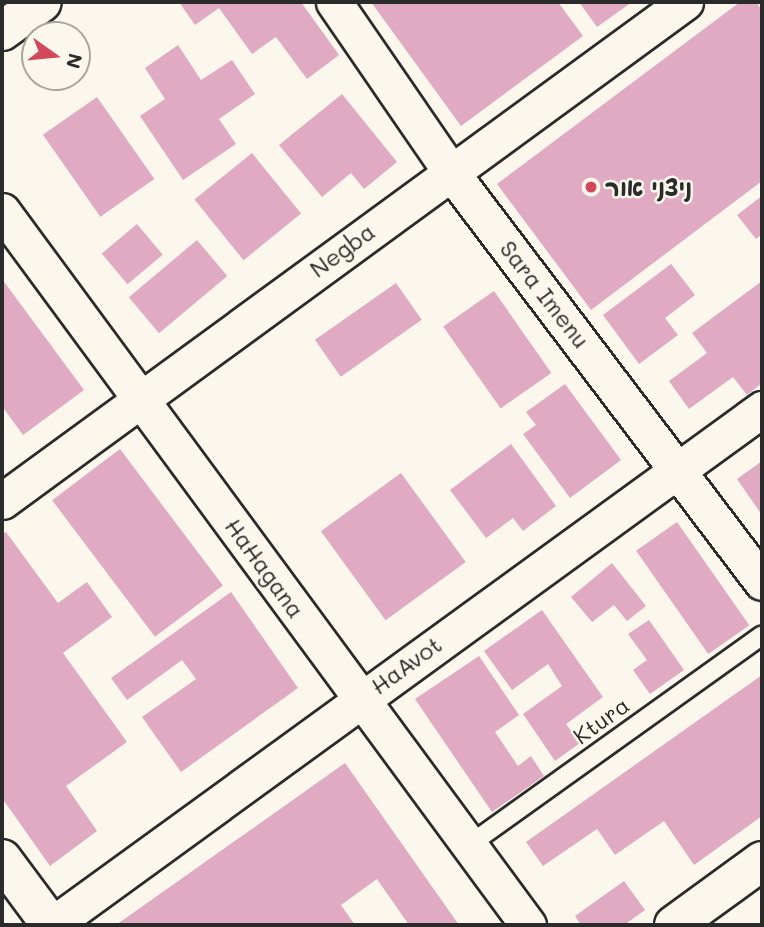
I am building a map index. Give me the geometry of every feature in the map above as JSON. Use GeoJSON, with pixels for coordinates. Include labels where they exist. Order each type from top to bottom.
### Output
{"type":"FeatureCollection","features":[{"type":"Feature","properties":{"kind":"street"},"geometry":{"type":"LineString","coordinates":[[2,31],[42,2]]}},
{"type":"Feature","properties":{"kind":"street","name":"Sara Imenu"},"geometry":{"type":"LineString","coordinates":[[334,2],[450,172],[680,468],[762,582]]}},
{"type":"Feature","properties":{"kind":"street","name":"Negba"},"geometry":{"type":"LineString","coordinates":[[2,500],[685,2]]}},
{"type":"Feature","properties":{"kind":"street","name":"HaHagana"},"geometry":{"type":"LineString","coordinates":[[2,211],[528,925]]}},
{"type":"Feature","properties":{"kind":"street","name":"HaAvot"},"geometry":{"type":"LineString","coordinates":[[52,925],[762,409]]}},
{"type":"Feature","properties":{"kind":"street"},"geometry":{"type":"LineString","coordinates":[[2,859],[52,925]]}},
{"type":"Feature","properties":{"kind":"street"},"geometry":{"type":"LineString","coordinates":[[674,925],[762,861]]}},
{"type":"Feature","properties":{"kind":"lane","name":"Ktura"},"geometry":{"type":"LineString","coordinates":[[468,845],[762,635]]}},
{"type":"Feature","properties":{"kind":"building"},"geometry":{"type":"Polygon","coordinates":[[[179,2],[301,2],[339,55],[307,79],[276,37],[252,54],[219,8],[195,25],[179,2]]]}},
{"type":"Feature","properties":{"kind":"building"},"geometry":{"type":"Polygon","coordinates":[[[371,2],[558,2],[583,36],[461,126],[371,2]]]}},
{"type":"Feature","properties":{"kind":"building"},"geometry":{"type":"Polygon","coordinates":[[[579,2],[632,2],[597,27],[579,2]]]}},
{"type":"Feature","properties":{"kind":"building"},"geometry":{"type":"Polygon","coordinates":[[[740,2],[756,2],[762,10],[762,181],[591,310],[497,184],[740,2]]]}},
{"type":"Feature","properties":{"kind":"building"},"geometry":{"type":"Polygon","coordinates":[[[178,45],[201,80],[232,60],[255,94],[219,119],[236,144],[183,180],[140,116],[165,99],[145,68],[178,45]]]}},
{"type":"Feature","properties":{"kind":"building"},"geometry":{"type":"Polygon","coordinates":[[[342,94],[397,162],[364,189],[351,173],[322,197],[279,145],[342,94]]]}},
{"type":"Feature","properties":{"kind":"building"},"geometry":{"type":"Polygon","coordinates":[[[97,97],[154,179],[100,217],[43,135],[97,97]]]}},
{"type":"Feature","properties":{"kind":"building"},"geometry":{"type":"Polygon","coordinates":[[[252,153],[301,214],[244,260],[194,200],[252,153]]]}},
{"type":"Feature","properties":{"kind":"building"},"geometry":{"type":"Polygon","coordinates":[[[762,196],[762,234],[756,239],[737,215],[762,196]]]}},
{"type":"Feature","properties":{"kind":"building"},"geometry":{"type":"Polygon","coordinates":[[[137,224],[163,255],[127,284],[102,254],[137,224]]]}},
{"type":"Feature","properties":{"kind":"building"},"geometry":{"type":"Polygon","coordinates":[[[197,240],[227,276],[159,333],[129,297],[197,240]]]}},
{"type":"Feature","properties":{"kind":"building"},"geometry":{"type":"Polygon","coordinates":[[[671,264],[695,295],[665,318],[678,335],[639,364],[603,315],[671,264]]]}},
{"type":"Feature","properties":{"kind":"building"},"geometry":{"type":"Polygon","coordinates":[[[2,279],[84,390],[23,435],[2,406],[2,279]]]}},
{"type":"Feature","properties":{"kind":"building"},"geometry":{"type":"Polygon","coordinates":[[[762,281],[762,383],[747,395],[733,377],[689,409],[669,381],[707,353],[692,333],[762,281]]]}},
{"type":"Feature","properties":{"kind":"building"},"geometry":{"type":"Polygon","coordinates":[[[396,283],[422,320],[341,377],[315,340],[396,283]]]}},
{"type":"Feature","properties":{"kind":"building"},"geometry":{"type":"Polygon","coordinates":[[[494,291],[551,373],[501,408],[443,327],[494,291]]]}},
{"type":"Feature","properties":{"kind":"building"},"geometry":{"type":"Polygon","coordinates":[[[565,384],[621,460],[570,498],[523,434],[536,425],[526,412],[565,384]]]}},
{"type":"Feature","properties":{"kind":"building"},"geometry":{"type":"Polygon","coordinates":[[[511,444],[556,506],[523,531],[513,518],[486,538],[450,490],[511,444]]]}},
{"type":"Feature","properties":{"kind":"building"},"geometry":{"type":"Polygon","coordinates":[[[120,449],[223,586],[155,637],[52,500],[120,449]]]}},
{"type":"Feature","properties":{"kind":"building"},"geometry":{"type":"Polygon","coordinates":[[[762,461],[762,515],[737,479],[762,461]]]}},
{"type":"Feature","properties":{"kind":"building"},"geometry":{"type":"Polygon","coordinates":[[[401,473],[466,562],[386,620],[321,531],[401,473]]]}},
{"type":"Feature","properties":{"kind":"building"},"geometry":{"type":"Polygon","coordinates":[[[677,522],[749,625],[708,654],[636,551],[677,522]]]}},
{"type":"Feature","properties":{"kind":"building"},"geometry":{"type":"Polygon","coordinates":[[[6,532],[58,603],[87,582],[112,617],[63,653],[127,742],[66,786],[97,831],[50,866],[2,798],[2,535],[6,532]]]}},
{"type":"Feature","properties":{"kind":"building"},"geometry":{"type":"Polygon","coordinates":[[[612,563],[646,606],[627,621],[614,605],[592,622],[571,597],[612,563]]]}},
{"type":"Feature","properties":{"kind":"building"},"geometry":{"type":"Polygon","coordinates":[[[231,592],[298,688],[181,772],[142,717],[196,679],[182,660],[127,700],[111,678],[231,592]]]}},
{"type":"Feature","properties":{"kind":"building"},"geometry":{"type":"Polygon","coordinates":[[[542,610],[603,697],[566,724],[580,743],[555,761],[523,714],[562,686],[548,664],[512,690],[484,651],[542,610]]]}},
{"type":"Feature","properties":{"kind":"building"},"geometry":{"type":"Polygon","coordinates":[[[649,620],[684,670],[650,694],[633,670],[647,660],[628,634],[649,620]]]}},
{"type":"Feature","properties":{"kind":"building"},"geometry":{"type":"Polygon","coordinates":[[[479,656],[519,715],[495,732],[518,766],[531,756],[544,776],[492,812],[415,699],[479,656]]]}},
{"type":"Feature","properties":{"kind":"building"},"geometry":{"type":"Polygon","coordinates":[[[762,675],[762,816],[694,865],[664,821],[615,855],[597,829],[543,866],[526,842],[762,675]]]}},
{"type":"Feature","properties":{"kind":"building"},"geometry":{"type":"Polygon","coordinates":[[[345,763],[459,925],[409,925],[377,879],[341,905],[355,925],[116,925],[345,763]]]}},
{"type":"Feature","properties":{"kind":"building"},"geometry":{"type":"Polygon","coordinates":[[[624,881],[645,910],[624,925],[581,925],[575,916],[624,881]]]}},
{"type":"Feature","properties":{"kind":"place","name":"ניצני אור"},"geometry":{"type":"Point","coordinates":[591,187]}}]}
